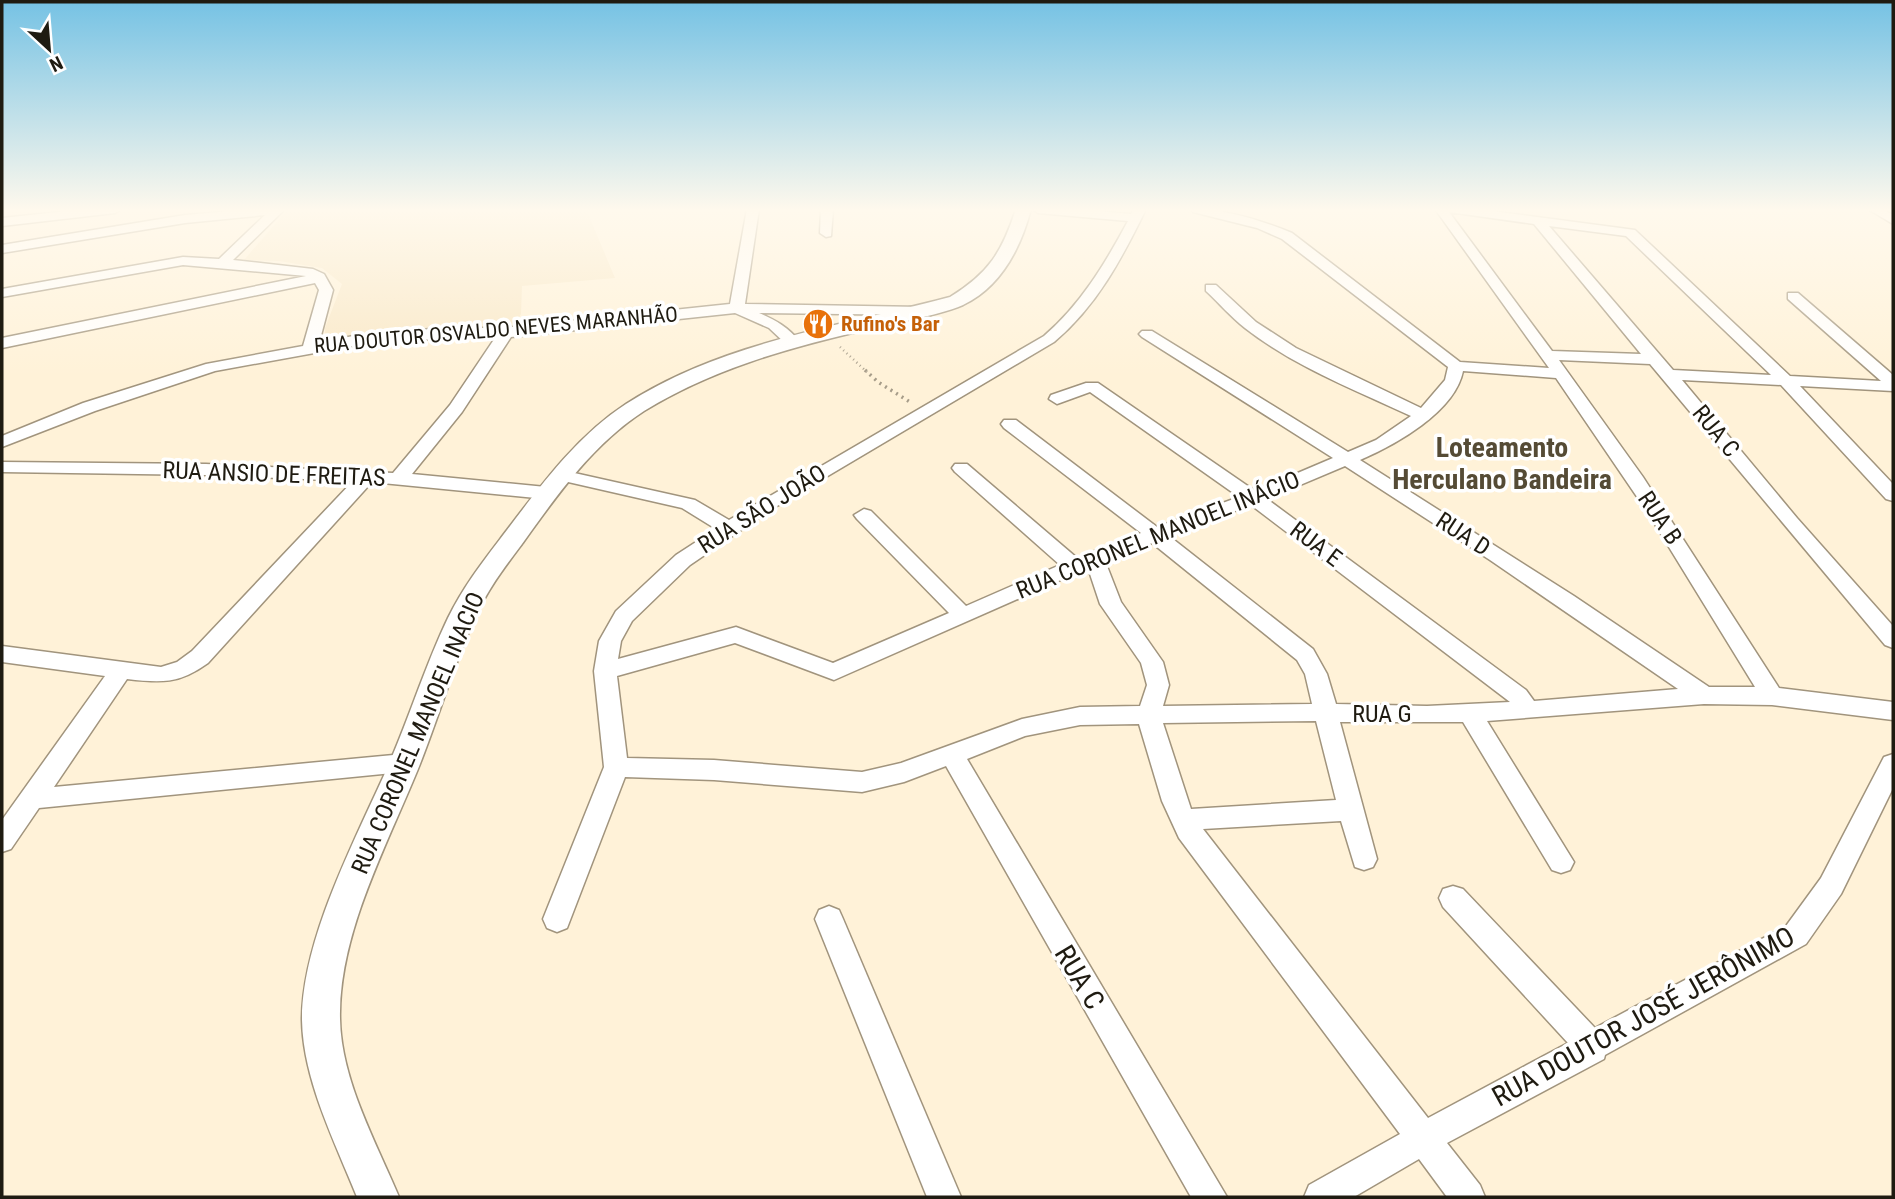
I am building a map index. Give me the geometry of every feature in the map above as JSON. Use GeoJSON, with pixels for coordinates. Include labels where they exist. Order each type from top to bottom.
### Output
{"type":"FeatureCollection","features":[{"type":"Feature","properties":{"kind":"street"},"geometry":{"type":"LineString","coordinates":[[2,293],[153,265]]}},
{"type":"Feature","properties":{"kind":"street"},"geometry":{"type":"LineString","coordinates":[[248,265],[308,272],[325,284],[326,290],[310,348]]}},
{"type":"Feature","properties":{"kind":"street"},"geometry":{"type":"LineString","coordinates":[[744,265],[737,308],[774,325],[792,341]]}},
{"type":"Feature","properties":{"kind":"street","name":"RUA CORONEL MANOEL INACIO"},"geometry":{"type":"LineString","coordinates":[[378,1197],[325,1054],[321,1017],[328,968],[347,904],[439,670],[475,592],[554,484],[592,443],[635,408],[729,362],[792,341],[956,300],[984,281],[998,265]]}},
{"type":"Feature","properties":{"kind":"street","name":"RUA SÃO JOÃO"},"geometry":{"type":"LineString","coordinates":[[557,919],[616,767],[606,671],[610,641],[624,616],[683,559],[730,528],[1049,339],[1071,323],[1108,265]]}},
{"type":"Feature","properties":{"kind":"street"},"geometry":{"type":"LineString","coordinates":[[1325,265],[1456,366],[1558,373]]}},
{"type":"Feature","properties":{"kind":"street","name":"RUA B"},"geometry":{"type":"LineString","coordinates":[[1479,265],[1584,404],[1691,566],[1772,696]]}},
{"type":"Feature","properties":{"kind":"street","name":"RUA C"},"geometry":{"type":"LineString","coordinates":[[1575,265],[1790,522],[1893,640]]}},
{"type":"Feature","properties":{"kind":"street"},"geometry":{"type":"LineString","coordinates":[[1664,265],[1787,382],[1893,495]]}},
{"type":"Feature","properties":{"kind":"street"},"geometry":{"type":"LineString","coordinates":[[2,342],[319,278]]}},
{"type":"Feature","properties":{"kind":"street"},"geometry":{"type":"LineString","coordinates":[[1211,288],[1251,325],[1273,340],[1328,370],[1423,415]]}},
{"type":"Feature","properties":{"kind":"street"},"geometry":{"type":"LineString","coordinates":[[1793,296],[1893,385]]}},
{"type":"Feature","properties":{"kind":"street","name":"RUA DOUTOR OSVALDO NEVES MARANHÃO"},"geometry":{"type":"LineString","coordinates":[[2,442],[89,407],[171,380],[243,360],[310,348],[410,335],[505,333],[605,320],[737,308],[922,310]]}},
{"type":"Feature","properties":{"kind":"street"},"geometry":{"type":"LineString","coordinates":[[398,478],[421,454],[475,382],[505,333]]}},
{"type":"Feature","properties":{"kind":"street","name":"RUA D"},"geometry":{"type":"LineString","coordinates":[[1147,334],[1348,459],[1557,595],[1704,695]]}},
{"type":"Feature","properties":{"kind":"street"},"geometry":{"type":"LineString","coordinates":[[1547,355],[1654,359]]}},
{"type":"Feature","properties":{"kind":"street","name":"RUA CORONEL MANOEL INÁCIO"},"geometry":{"type":"LineString","coordinates":[[606,671],[736,635],[834,672],[1084,562],[1253,498],[1382,444],[1423,415],[1453,382],[1456,366]]}},
{"type":"Feature","properties":{"kind":"street"},"geometry":{"type":"LineString","coordinates":[[1669,375],[1893,385]]}},
{"type":"Feature","properties":{"kind":"street","name":"RUA E"},"geometry":{"type":"LineString","coordinates":[[1057,399],[1092,386],[1253,498],[1518,696],[1528,709]]}},
{"type":"Feature","properties":{"kind":"street"},"geometry":{"type":"LineString","coordinates":[[1010,424],[1305,655],[1316,674],[1364,859]]}},
{"type":"Feature","properties":{"kind":"street","name":"RUA ANSIO DE FREITAS"},"geometry":{"type":"LineString","coordinates":[[2,467],[368,476],[554,484],[688,504],[730,528]]}},
{"type":"Feature","properties":{"kind":"street"},"geometry":{"type":"LineString","coordinates":[[961,468],[1084,562],[1152,662],[1158,685],[1149,713],[1162,765],[1182,820],[1468,1197]]}},
{"type":"Feature","properties":{"kind":"street"},"geometry":{"type":"LineString","coordinates":[[2,654],[161,675],[174,673],[200,657],[368,476]]}},
{"type":"Feature","properties":{"kind":"street"},"geometry":{"type":"LineString","coordinates":[[864,515],[963,615]]}},
{"type":"Feature","properties":{"kind":"street"},"geometry":{"type":"LineString","coordinates":[[2,841],[121,670]]}},
{"type":"Feature","properties":{"kind":"street","name":"RUA G"},"geometry":{"type":"LineString","coordinates":[[616,767],[714,770],[862,782],[951,755],[1022,728],[1080,716],[1149,713],[1470,713],[1704,695],[1772,696],[1893,711]]}},
{"type":"Feature","properties":{"kind":"street"},"geometry":{"type":"LineString","coordinates":[[1470,713],[1561,862]]}},
{"type":"Feature","properties":{"kind":"street","name":"RUA C"},"geometry":{"type":"LineString","coordinates":[[951,755],[1210,1197]]}},
{"type":"Feature","properties":{"kind":"street"},"geometry":{"type":"LineString","coordinates":[[30,799],[404,764]]}},
{"type":"Feature","properties":{"kind":"street","name":"RUA DOUTOR JOSÉ JERÔNIMO"},"geometry":{"type":"LineString","coordinates":[[1321,1197],[1423,1138],[1593,1048],[1796,935],[1830,886],[1893,764]]}},
{"type":"Feature","properties":{"kind":"street"},"geometry":{"type":"LineString","coordinates":[[1182,820],[1351,810]]}},
{"type":"Feature","properties":{"kind":"street"},"geometry":{"type":"LineString","coordinates":[[1452,898],[1593,1048]]}},
{"type":"Feature","properties":{"kind":"street"},"geometry":{"type":"LineString","coordinates":[[829,919],[944,1197]]}},
{"type":"Feature","properties":{"kind":"path"},"geometry":{"type":"LineString","coordinates":[[825,333],[878,382],[926,411]]}},
{"type":"Feature","properties":{"kind":"shaded area"},"geometry":{"type":"Polygon","coordinates":[[[303,265],[610,265],[615,278],[522,286],[521,314],[514,327],[387,333],[325,341],[325,328],[342,284],[322,268],[303,265]]]}},
{"type":"Feature","properties":{"kind":"place","name":"Rufino's Bar"},"geometry":{"type":"Point","coordinates":[818,324]}},
{"type":"Feature","properties":{"kind":"district","name":"Loteamento Herculano Bandeira"},"geometry":{"type":"Point","coordinates":[1502,463]}}]}
